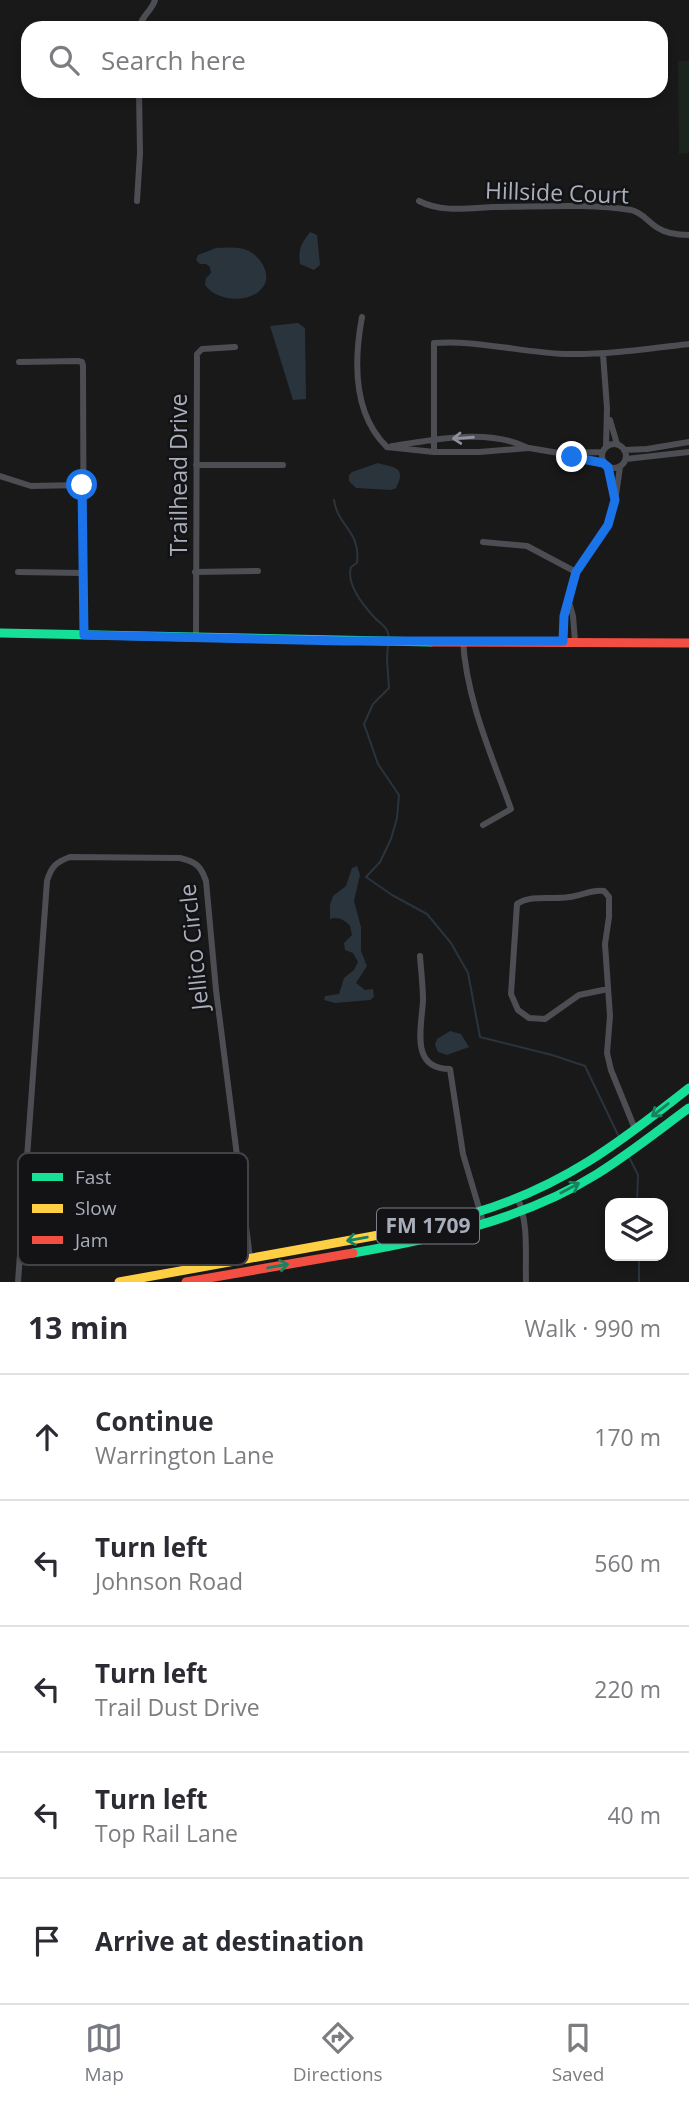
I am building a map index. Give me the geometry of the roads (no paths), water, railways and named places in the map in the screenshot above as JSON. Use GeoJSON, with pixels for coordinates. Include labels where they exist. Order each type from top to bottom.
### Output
{"type":"FeatureCollection","features":[{"type":"Feature","properties":{"kind":"main road"},"geometry":{"type":"LineString","coordinates":[[0,633],[381,641],[689,643]]}},
{"type":"Feature","properties":{"kind":"main road","name":"FM 1709"},"geometry":{"type":"LineString","coordinates":[[248,1258],[480,1214],[563,1178],[612,1147],[689,1088]]}},
{"type":"Feature","properties":{"kind":"main road","name":"FM 1709"},"geometry":{"type":"LineString","coordinates":[[186,1282],[246,1275],[427,1240],[484,1225],[556,1196],[615,1162],[689,1108]]}},
{"type":"Feature","properties":{"kind":"main road"},"geometry":{"type":"LineString","coordinates":[[248,1262],[254,1257]]}},
{"type":"Feature","properties":{"kind":"main road","name":"FM 1709"},"geometry":{"type":"LineString","coordinates":[[119,1282],[211,1265]]}},
{"type":"Feature","properties":{"kind":"street"},"geometry":{"type":"LineString","coordinates":[[142,21],[155,0]]}},
{"type":"Feature","properties":{"kind":"street"},"geometry":{"type":"LineString","coordinates":[[137,201],[139,98]]}},
{"type":"Feature","properties":{"kind":"street","name":"Hillside Court"},"geometry":{"type":"LineString","coordinates":[[419,201],[428,206],[444,208],[625,210],[643,216],[664,231],[689,235]]}},
{"type":"Feature","properties":{"kind":"street"},"geometry":{"type":"LineString","coordinates":[[362,317],[359,335],[359,394],[367,418],[387,447],[434,452],[529,448]]}},
{"type":"Feature","properties":{"kind":"street"},"geometry":{"type":"LineString","coordinates":[[434,452],[434,343],[462,341],[561,354],[603,354],[689,344]]}},
{"type":"Feature","properties":{"kind":"street","name":"Trailhead Drive"},"geometry":{"type":"LineString","coordinates":[[196,638],[197,354],[202,349],[235,347]]}},
{"type":"Feature","properties":{"kind":"street"},"geometry":{"type":"LineString","coordinates":[[603,354],[607,408],[604,449],[615,500]]}},
{"type":"Feature","properties":{"kind":"street"},"geometry":{"type":"LineString","coordinates":[[19,362],[82,362],[84,635]]}},
{"type":"Feature","properties":{"kind":"street"},"geometry":{"type":"LineString","coordinates":[[607,408],[617,444],[624,450],[626,460]]}},
{"type":"Feature","properties":{"kind":"street"},"geometry":{"type":"LineString","coordinates":[[387,447],[478,437],[517,443],[529,448],[620,467]]}},
{"type":"Feature","properties":{"kind":"street"},"geometry":{"type":"LineString","coordinates":[[624,450],[689,442]]}},
{"type":"Feature","properties":{"kind":"street"},"geometry":{"type":"LineString","coordinates":[[559,453],[604,449],[617,444]]}},
{"type":"Feature","properties":{"kind":"street"},"geometry":{"type":"LineString","coordinates":[[563,641],[564,616],[576,572],[608,525],[620,467],[626,460],[689,452]]}},
{"type":"Feature","properties":{"kind":"street"},"geometry":{"type":"LineString","coordinates":[[196,465],[283,465]]}},
{"type":"Feature","properties":{"kind":"street"},"geometry":{"type":"LineString","coordinates":[[0,476],[31,486],[82,485]]}},
{"type":"Feature","properties":{"kind":"street"},"geometry":{"type":"LineString","coordinates":[[483,542],[527,546],[576,572]]}},
{"type":"Feature","properties":{"kind":"street"},"geometry":{"type":"LineString","coordinates":[[195,572],[258,571]]}},
{"type":"Feature","properties":{"kind":"street"},"geometry":{"type":"LineString","coordinates":[[18,572],[83,573]]}},
{"type":"Feature","properties":{"kind":"street"},"geometry":{"type":"LineString","coordinates":[[569,601],[575,641]]}},
{"type":"Feature","properties":{"kind":"street"},"geometry":{"type":"LineString","coordinates":[[463,640],[464,663],[478,715],[511,809],[483,825]]}},
{"type":"Feature","properties":{"kind":"street","name":"Jellico Circle"},"geometry":{"type":"LineString","coordinates":[[27,1153],[47,881],[50,869],[58,861],[69,858],[180,858],[192,861],[202,868],[206,881],[218,1002],[239,1153]]}},
{"type":"Feature","properties":{"kind":"street"},"geometry":{"type":"LineString","coordinates":[[608,989],[579,995],[545,1019],[529,1018],[518,1010],[511,995],[517,904],[527,899],[570,897],[595,890],[606,893],[609,900],[605,944],[608,989],[607,1058],[633,1131]]}},
{"type":"Feature","properties":{"kind":"street"},"geometry":{"type":"LineString","coordinates":[[420,956],[423,997],[420,1045],[428,1062],[442,1069],[450,1069],[463,1154],[484,1225]]}},
{"type":"Feature","properties":{"kind":"street"},"geometry":{"type":"LineString","coordinates":[[518,1199],[523,1211],[526,1282]]}},
{"type":"Feature","properties":{"kind":"street","name":"Jellico Circle"},"geometry":{"type":"LineString","coordinates":[[248,1214],[254,1257]]}},
{"type":"Feature","properties":{"kind":"street"},"geometry":{"type":"LineString","coordinates":[[246,1275],[253,1282]]}},
{"type":"Feature","properties":{"kind":"waterway"},"geometry":{"type":"LineString","coordinates":[[334,500],[340,517],[356,543],[357,563],[351,567],[350,573],[353,587],[365,606],[386,629],[389,639]]}},
{"type":"Feature","properties":{"kind":"waterway"},"geometry":{"type":"LineString","coordinates":[[388,644],[389,688],[373,704],[364,724],[378,764],[399,795],[397,818],[380,862],[366,877],[427,914],[451,943],[468,973],[480,1037],[585,1066],[619,1137]]}},
{"type":"Feature","properties":{"kind":"waterway"},"geometry":{"type":"LineString","coordinates":[[629,1157],[638,1175],[637,1198]]}},
{"type":"Feature","properties":{"kind":"waterway"},"geometry":{"type":"LineString","coordinates":[[639,1261],[639,1282]]}}]}
